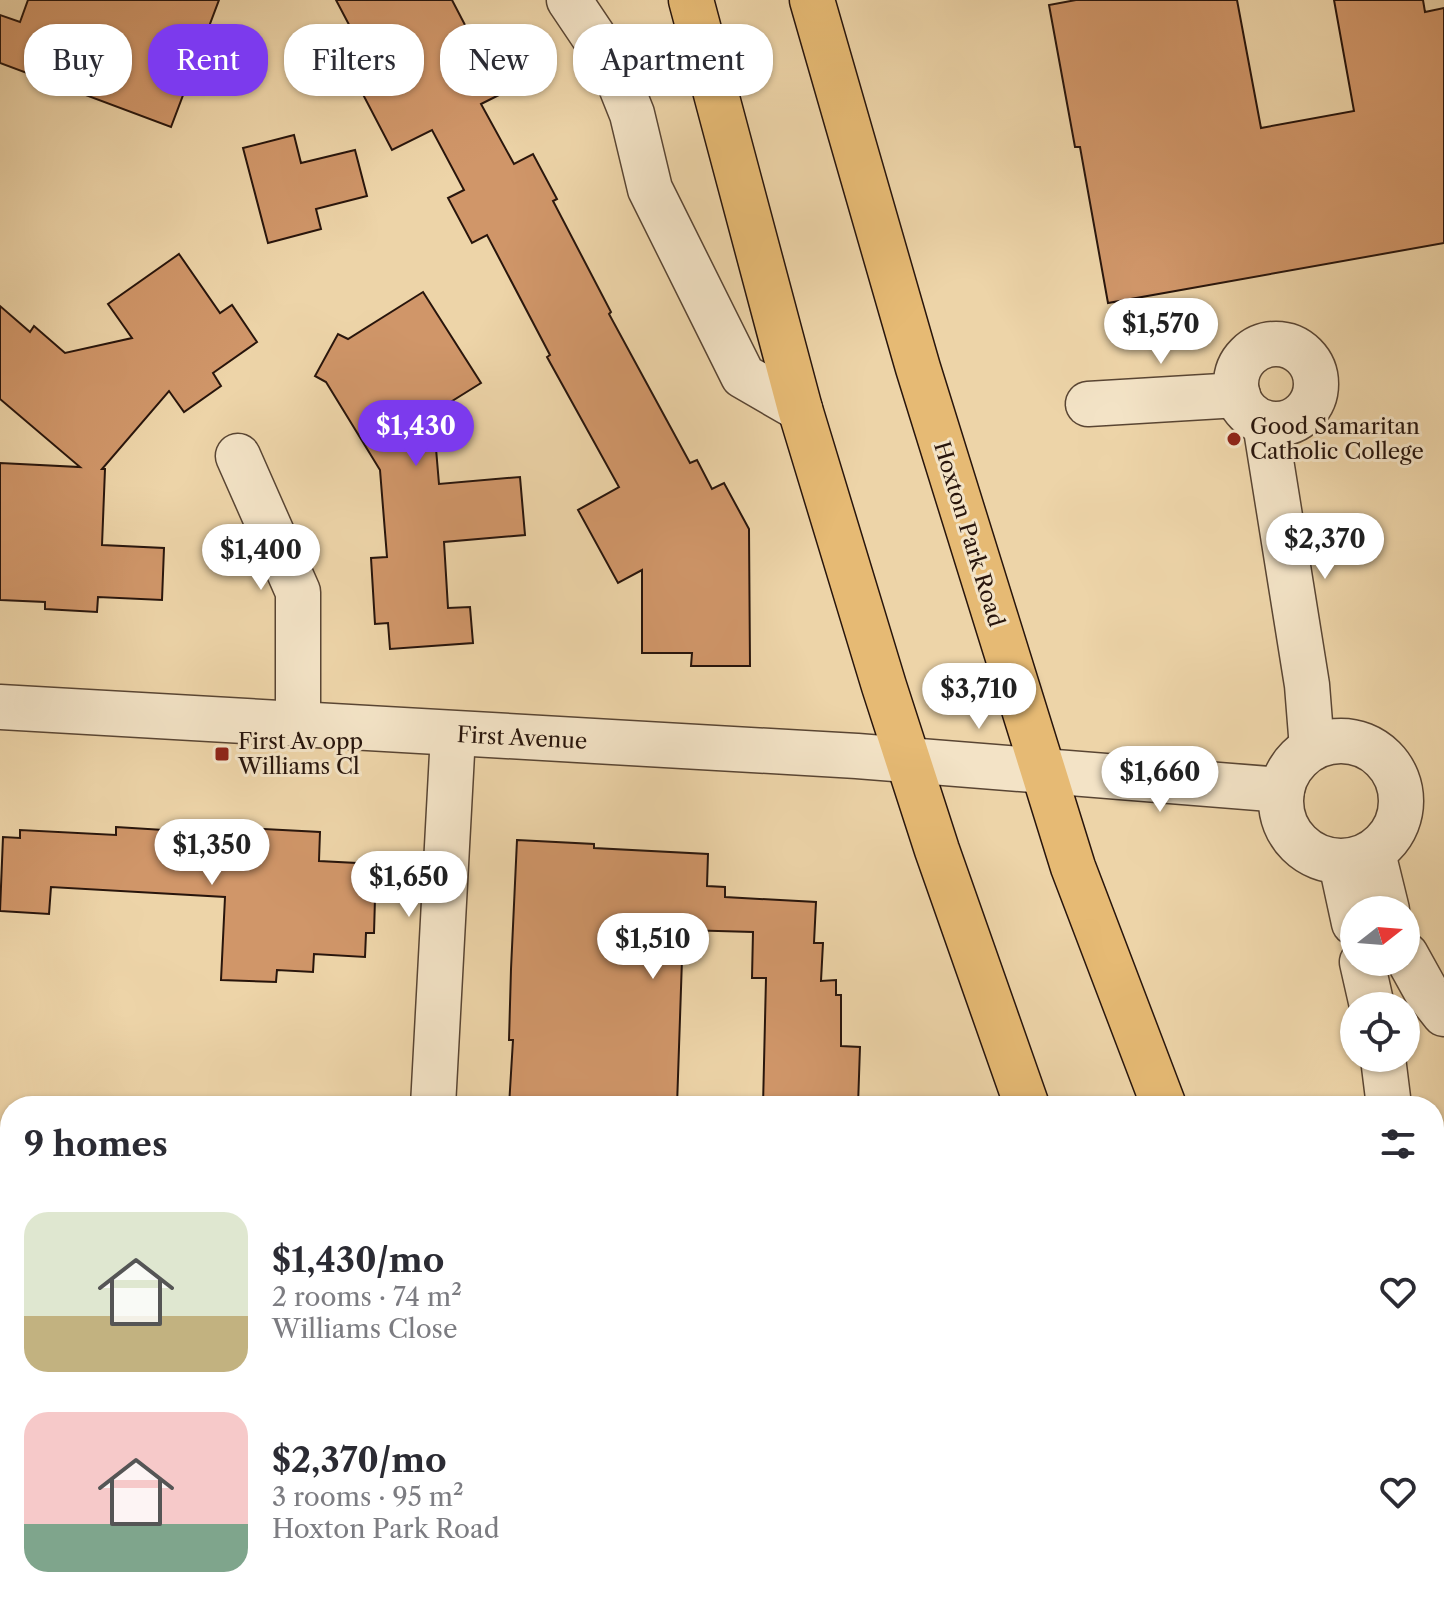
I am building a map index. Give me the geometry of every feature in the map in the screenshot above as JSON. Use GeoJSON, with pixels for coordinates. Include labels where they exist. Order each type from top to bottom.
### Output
{"type":"FeatureCollection","features":[{"type":"Feature","properties":{"kind":"main road"},"geometry":{"type":"LineString","coordinates":[[691,0],[800,409],[908,759],[1024,1096]]}},
{"type":"Feature","properties":{"kind":"main road","name":"Hoxton Park Road"},"geometry":{"type":"LineString","coordinates":[[812,0],[918,368],[1073,867],[1160,1096]]}},
{"type":"Feature","properties":{"kind":"street"},"geometry":{"type":"LineString","coordinates":[[569,0],[612,64],[632,114],[650,189],[743,376],[800,409]]}},
{"type":"Feature","properties":{"kind":"street"},"geometry":{"type":"LineString","coordinates":[[1088,404],[1251,409],[1307,685],[1312,748]]}},
{"type":"Feature","properties":{"kind":"street"},"geometry":{"type":"LineString","coordinates":[[238,456],[298,592],[298,725]]}},
{"type":"Feature","properties":{"kind":"street","name":"First Avenue"},"geometry":{"type":"LineString","coordinates":[[0,707],[908,759],[1282,790]]}},
{"type":"Feature","properties":{"kind":"street"},"geometry":{"type":"LineString","coordinates":[[434,1096],[453,735]]}},
{"type":"Feature","properties":{"kind":"street"},"geometry":{"type":"LineString","coordinates":[[1338,740],[1364,744],[1386,760],[1400,783],[1402,809],[1393,835],[1357,858],[1320,858],[1302,847],[1288,831],[1281,811],[1282,790],[1292,765],[1312,748],[1338,740]]}},
{"type":"Feature","properties":{"kind":"street"},"geometry":{"type":"LineString","coordinates":[[1357,858],[1379,896]]}},
{"type":"Feature","properties":{"kind":"street"},"geometry":{"type":"LineString","coordinates":[[1355,896],[1357,858]]}},
{"type":"Feature","properties":{"kind":"street"},"geometry":{"type":"LineString","coordinates":[[1418,976],[1444,1014]]}},
{"type":"Feature","properties":{"kind":"street"},"geometry":{"type":"LineString","coordinates":[[1385,1072],[1388,1096]]}},
{"type":"Feature","properties":{"kind":"building"},"geometry":{"type":"Polygon","coordinates":[[[28,0],[219,0],[210,24],[148,24],[148,96],[183,96],[171,127],[88,96],[132,96],[132,24],[24,24],[24,72],[0,63],[0,15],[20,22],[28,0]]]}},
{"type":"Feature","properties":{"kind":"building"},"geometry":{"type":"Polygon","coordinates":[[[336,0],[452,0],[465,24],[440,24],[440,96],[497,96],[481,104],[514,164],[533,154],[557,199],[553,201],[611,312],[609,314],[690,463],[697,460],[712,489],[724,483],[749,529],[750,666],[691,666],[692,653],[642,653],[642,570],[618,583],[578,510],[619,487],[547,357],[550,355],[487,235],[472,243],[448,198],[464,190],[432,130],[392,150],[364,96],[424,96],[424,24],[349,24],[336,0]]]}},
{"type":"Feature","properties":{"kind":"building"},"geometry":{"type":"Polygon","coordinates":[[[1076,0],[1237,0],[1261,128],[1354,111],[1334,0],[1423,0],[1425,12],[1444,8],[1444,243],[1108,303],[1080,147],[1075,147],[1049,5],[1076,0]]]}},
{"type":"Feature","properties":{"kind":"building"},"geometry":{"type":"Polygon","coordinates":[[[294,135],[301,163],[355,150],[367,196],[316,209],[321,229],[268,243],[243,148],[294,135]]]}},
{"type":"Feature","properties":{"kind":"building"},"geometry":{"type":"Polygon","coordinates":[[[179,254],[220,313],[232,305],[257,342],[213,373],[221,386],[184,412],[169,391],[102,469],[105,469],[102,545],[164,548],[162,600],[98,597],[97,612],[45,609],[45,602],[0,600],[0,463],[80,467],[0,399],[0,306],[30,332],[34,326],[65,353],[132,338],[108,304],[179,254]]]}},
{"type":"Feature","properties":{"kind":"building"},"geometry":{"type":"Polygon","coordinates":[[[423,292],[481,383],[433,413],[439,484],[520,477],[525,535],[444,542],[448,608],[470,607],[473,643],[390,649],[388,623],[375,624],[371,558],[387,557],[380,470],[326,382],[315,376],[338,334],[348,339],[423,292]]]}},
{"type":"Feature","properties":{"kind":"building"},"geometry":{"type":"Polygon","coordinates":[[[116,827],[227,834],[228,827],[320,832],[319,861],[376,864],[374,933],[366,933],[365,957],[314,954],[313,972],[277,970],[276,982],[221,980],[225,897],[51,887],[49,914],[0,911],[3,837],[20,838],[20,830],[116,835],[116,827]]]}},
{"type":"Feature","properties":{"kind":"building"},"geometry":{"type":"Polygon","coordinates":[[[517,840],[708,854],[707,886],[725,887],[725,897],[816,902],[814,943],[823,943],[821,981],[836,980],[836,995],[841,995],[841,1046],[860,1047],[858,1096],[763,1096],[766,978],[752,978],[753,932],[683,930],[677,1096],[510,1096],[513,1040],[509,1040],[517,840]]]}},
{"type":"Feature","properties":{"kind":"place","name":"Good Samaritan Catholic College"},"geometry":{"type":"Point","coordinates":[1234,439]}},
{"type":"Feature","properties":{"kind":"place","name":"First Av opp Williams Cl"},"geometry":{"type":"Point","coordinates":[222,754]}}]}
